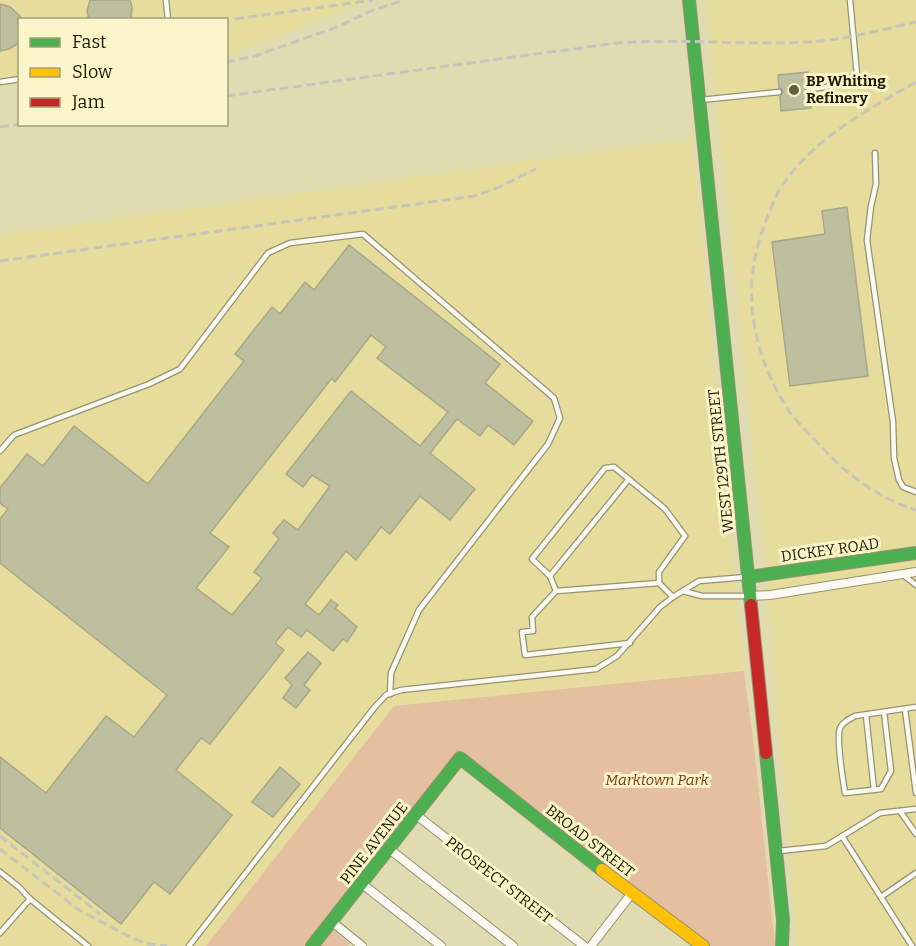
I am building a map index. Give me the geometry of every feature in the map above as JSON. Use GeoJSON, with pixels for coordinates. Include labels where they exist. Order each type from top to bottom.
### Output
{"type":"FeatureCollection","features":[{"type":"Feature","properties":{"kind":"main road","name":"WEST 129TH STREET"},"geometry":{"type":"LineString","coordinates":[[689,0],[783,920],[782,946]]}},
{"type":"Feature","properties":{"kind":"main road","name":"DICKEY ROAD"},"geometry":{"type":"LineString","coordinates":[[748,577],[914,554]]}},
{"type":"Feature","properties":{"kind":"main road","name":"PINE AVENUE"},"geometry":{"type":"LineString","coordinates":[[312,946],[460,758]]}},
{"type":"Feature","properties":{"kind":"main road","name":"BROAD STREET"},"geometry":{"type":"LineString","coordinates":[[460,758],[703,946]]}},
{"type":"Feature","properties":{"kind":"main road","name":"WEST 129TH STREET"},"geometry":{"type":"LineString","coordinates":[[783,920],[790,946]]}},
{"type":"Feature","properties":{"kind":"street"},"geometry":{"type":"LineString","coordinates":[[750,596],[770,595],[916,572]]}},
{"type":"Feature","properties":{"kind":"street","name":"PROSPECT STREET"},"geometry":{"type":"LineString","coordinates":[[415,814],[584,946]]}},
{"type":"Feature","properties":{"kind":"street"},"geometry":{"type":"LineString","coordinates":[[388,848],[513,946]]}},
{"type":"Feature","properties":{"kind":"street"},"geometry":{"type":"LineString","coordinates":[[361,883],[441,946]]}},
{"type":"Feature","properties":{"kind":"street"},"geometry":{"type":"LineString","coordinates":[[596,944],[633,893]]}},
{"type":"Feature","properties":{"kind":"street"},"geometry":{"type":"LineString","coordinates":[[331,921],[362,946]]}},
{"type":"Feature","properties":{"kind":"lane"},"geometry":{"type":"LineString","coordinates":[[166,0],[168,18]]}},
{"type":"Feature","properties":{"kind":"lane"},"geometry":{"type":"LineString","coordinates":[[809,89],[826,87],[857,75],[850,0]]}},
{"type":"Feature","properties":{"kind":"lane"},"geometry":{"type":"LineString","coordinates":[[0,82],[18,79]]}},
{"type":"Feature","properties":{"kind":"lane"},"geometry":{"type":"LineString","coordinates":[[699,100],[779,92]]}},
{"type":"Feature","properties":{"kind":"lane"},"geometry":{"type":"LineString","coordinates":[[875,153],[876,184],[867,240],[893,422],[894,458],[903,487],[916,492]]}},
{"type":"Feature","properties":{"kind":"lane"},"geometry":{"type":"LineString","coordinates":[[0,451],[14,435],[149,384],[180,369],[268,253],[290,243],[363,234],[554,398],[560,418],[548,444],[419,610],[391,673],[390,694]]}},
{"type":"Feature","properties":{"kind":"lane"},"geometry":{"type":"LineString","coordinates":[[556,591],[550,576],[532,559],[606,468],[614,467],[665,509],[685,536],[659,572],[659,583],[673,597]]}},
{"type":"Feature","properties":{"kind":"lane"},"geometry":{"type":"LineString","coordinates":[[550,576],[629,479]]}},
{"type":"Feature","properties":{"kind":"lane"},"geometry":{"type":"LineString","coordinates":[[902,574],[916,585]]}},
{"type":"Feature","properties":{"kind":"lane"},"geometry":{"type":"LineString","coordinates":[[189,946],[386,695],[401,690],[596,669],[617,657],[660,607],[699,581],[748,577]]}},
{"type":"Feature","properties":{"kind":"lane"},"geometry":{"type":"LineString","coordinates":[[630,643],[525,655],[522,632],[533,631],[532,617],[556,591],[659,583]]}},
{"type":"Feature","properties":{"kind":"lane"},"geometry":{"type":"LineString","coordinates":[[683,591],[702,596],[750,596]]}},
{"type":"Feature","properties":{"kind":"lane"},"geometry":{"type":"LineString","coordinates":[[884,712],[891,771],[881,789],[845,793],[840,753],[840,729],[847,720],[855,716],[916,707]]}},
{"type":"Feature","properties":{"kind":"lane"},"geometry":{"type":"LineString","coordinates":[[904,709],[916,793]]}},
{"type":"Feature","properties":{"kind":"lane"},"geometry":{"type":"LineString","coordinates":[[866,715],[874,790]]}},
{"type":"Feature","properties":{"kind":"lane"},"geometry":{"type":"LineString","coordinates":[[776,851],[826,846],[880,813],[916,809]]}},
{"type":"Feature","properties":{"kind":"lane"},"geometry":{"type":"LineString","coordinates":[[900,811],[916,834]]}},
{"type":"Feature","properties":{"kind":"lane"},"geometry":{"type":"LineString","coordinates":[[842,836],[912,946]]}},
{"type":"Feature","properties":{"kind":"lane"},"geometry":{"type":"LineString","coordinates":[[0,872],[88,946]]}},
{"type":"Feature","properties":{"kind":"lane"},"geometry":{"type":"LineString","coordinates":[[881,897],[916,873]]}},
{"type":"Feature","properties":{"kind":"lane"},"geometry":{"type":"LineString","coordinates":[[0,933],[30,898]]}},
{"type":"Feature","properties":{"kind":"shaded area"},"geometry":{"type":"Polygon","coordinates":[[[0,0],[372,0],[228,56],[228,18],[18,18],[18,84],[0,86],[0,0]]]}},
{"type":"Feature","properties":{"kind":"shaded area","name":"BP Whiting Refinery"},"geometry":{"type":"Polygon","coordinates":[[[705,0],[916,0],[916,946],[797,946],[765,561],[705,0]]]}},
{"type":"Feature","properties":{"kind":"shaded area"},"geometry":{"type":"Polygon","coordinates":[[[692,138],[744,671],[394,706],[206,946],[0,946],[0,235],[692,138]]]}},
{"type":"Feature","properties":{"kind":"green space","name":"Marktown Park"},"geometry":{"type":"Polygon","coordinates":[[[744,671],[775,946],[708,946],[461,751],[307,946],[206,946],[394,706],[744,671]]]}},
{"type":"Feature","properties":{"kind":"green space"},"geometry":{"type":"Polygon","coordinates":[[[331,929],[350,943],[348,946],[318,946],[331,929]]]}},
{"type":"Feature","properties":{"kind":"building"},"geometry":{"type":"Polygon","coordinates":[[[90,0],[130,0],[132,7],[131,18],[89,18],[87,11],[90,0]]]}},
{"type":"Feature","properties":{"kind":"building"},"geometry":{"type":"Polygon","coordinates":[[[0,4],[10,7],[20,18],[18,18],[18,42],[9,49],[0,51],[0,4]]]}},
{"type":"Feature","properties":{"kind":"building","name":"BP Whiting Refinery"},"geometry":{"type":"Polygon","coordinates":[[[808,72],[809,84],[805,89],[810,93],[811,108],[781,111],[780,96],[783,92],[779,88],[778,75],[808,72]]]}},
{"type":"Feature","properties":{"kind":"building"},"geometry":{"type":"Polygon","coordinates":[[[847,207],[868,376],[790,386],[772,242],[825,234],[822,211],[847,207]]]}},
{"type":"Feature","properties":{"kind":"building"},"geometry":{"type":"Polygon","coordinates":[[[349,245],[500,364],[485,383],[533,421],[514,445],[488,425],[480,436],[457,419],[430,453],[475,489],[450,520],[420,496],[390,534],[381,527],[356,560],[346,551],[305,604],[319,615],[331,600],[338,605],[335,608],[357,627],[347,642],[343,639],[333,651],[307,630],[301,637],[288,627],[275,643],[284,650],[210,744],[201,738],[176,770],[232,815],[170,894],[154,882],[121,924],[0,828],[0,757],[46,793],[106,716],[134,737],[167,695],[0,563],[0,519],[8,509],[0,503],[0,488],[27,454],[43,466],[74,426],[148,484],[244,361],[235,354],[272,307],[280,314],[305,282],[314,290],[349,245]],[[371,335],[335,382],[332,378],[210,533],[229,547],[196,588],[232,615],[262,578],[254,572],[279,539],[273,533],[284,520],[298,530],[330,486],[312,475],[303,487],[286,474],[351,391],[420,446],[448,412],[377,358],[386,347],[371,335]]]}},
{"type":"Feature","properties":{"kind":"building"},"geometry":{"type":"Polygon","coordinates":[[[308,652],[321,663],[304,685],[310,690],[296,708],[283,698],[292,685],[285,678],[308,652]]]}},
{"type":"Feature","properties":{"kind":"building"},"geometry":{"type":"Polygon","coordinates":[[[280,767],[300,784],[273,817],[252,802],[280,767]]]}},
{"type":"Feature","properties":{"kind":"railway"},"geometry":{"type":"LineString","coordinates":[[235,19],[373,0]]}},
{"type":"Feature","properties":{"kind":"railway"},"geometry":{"type":"LineString","coordinates":[[228,62],[255,56],[404,0]]}},
{"type":"Feature","properties":{"kind":"railway"},"geometry":{"type":"LineString","coordinates":[[228,96],[610,44],[660,41],[758,43],[822,41],[916,22]]}},
{"type":"Feature","properties":{"kind":"railway"},"geometry":{"type":"LineString","coordinates":[[916,82],[842,127],[794,169],[777,194],[759,241],[752,292],[753,316],[765,365],[792,415],[835,461],[860,481],[887,498],[916,510]]}},
{"type":"Feature","properties":{"kind":"railway"},"geometry":{"type":"LineString","coordinates":[[0,127],[18,124]]}},
{"type":"Feature","properties":{"kind":"railway"},"geometry":{"type":"LineString","coordinates":[[0,261],[474,196],[497,188],[536,169]]}},
{"type":"Feature","properties":{"kind":"railway"},"geometry":{"type":"LineString","coordinates":[[0,836],[100,914]]}},
{"type":"Feature","properties":{"kind":"railway"},"geometry":{"type":"LineString","coordinates":[[0,849],[79,910],[134,939],[167,946]]}},
{"type":"Feature","properties":{"kind":"traffic: fast"},"geometry":{"type":"LineString","coordinates":[[689,0],[751,605]]}},
{"type":"Feature","properties":{"kind":"traffic: fast"},"geometry":{"type":"LineString","coordinates":[[748,577],[916,553]]}},
{"type":"Feature","properties":{"kind":"traffic: fast"},"geometry":{"type":"LineString","coordinates":[[766,753],[783,920],[782,946]]}},
{"type":"Feature","properties":{"kind":"traffic: fast"},"geometry":{"type":"LineString","coordinates":[[312,946],[460,758],[602,870]]}},
{"type":"Feature","properties":{"kind":"traffic: slow"},"geometry":{"type":"LineString","coordinates":[[602,870],[703,946]]}},
{"type":"Feature","properties":{"kind":"traffic: jam"},"geometry":{"type":"LineString","coordinates":[[751,605],[766,753]]}},
{"type":"Feature","properties":{"kind":"place","name":"BP Whiting Refinery"},"geometry":{"type":"Point","coordinates":[794,90]}}]}
